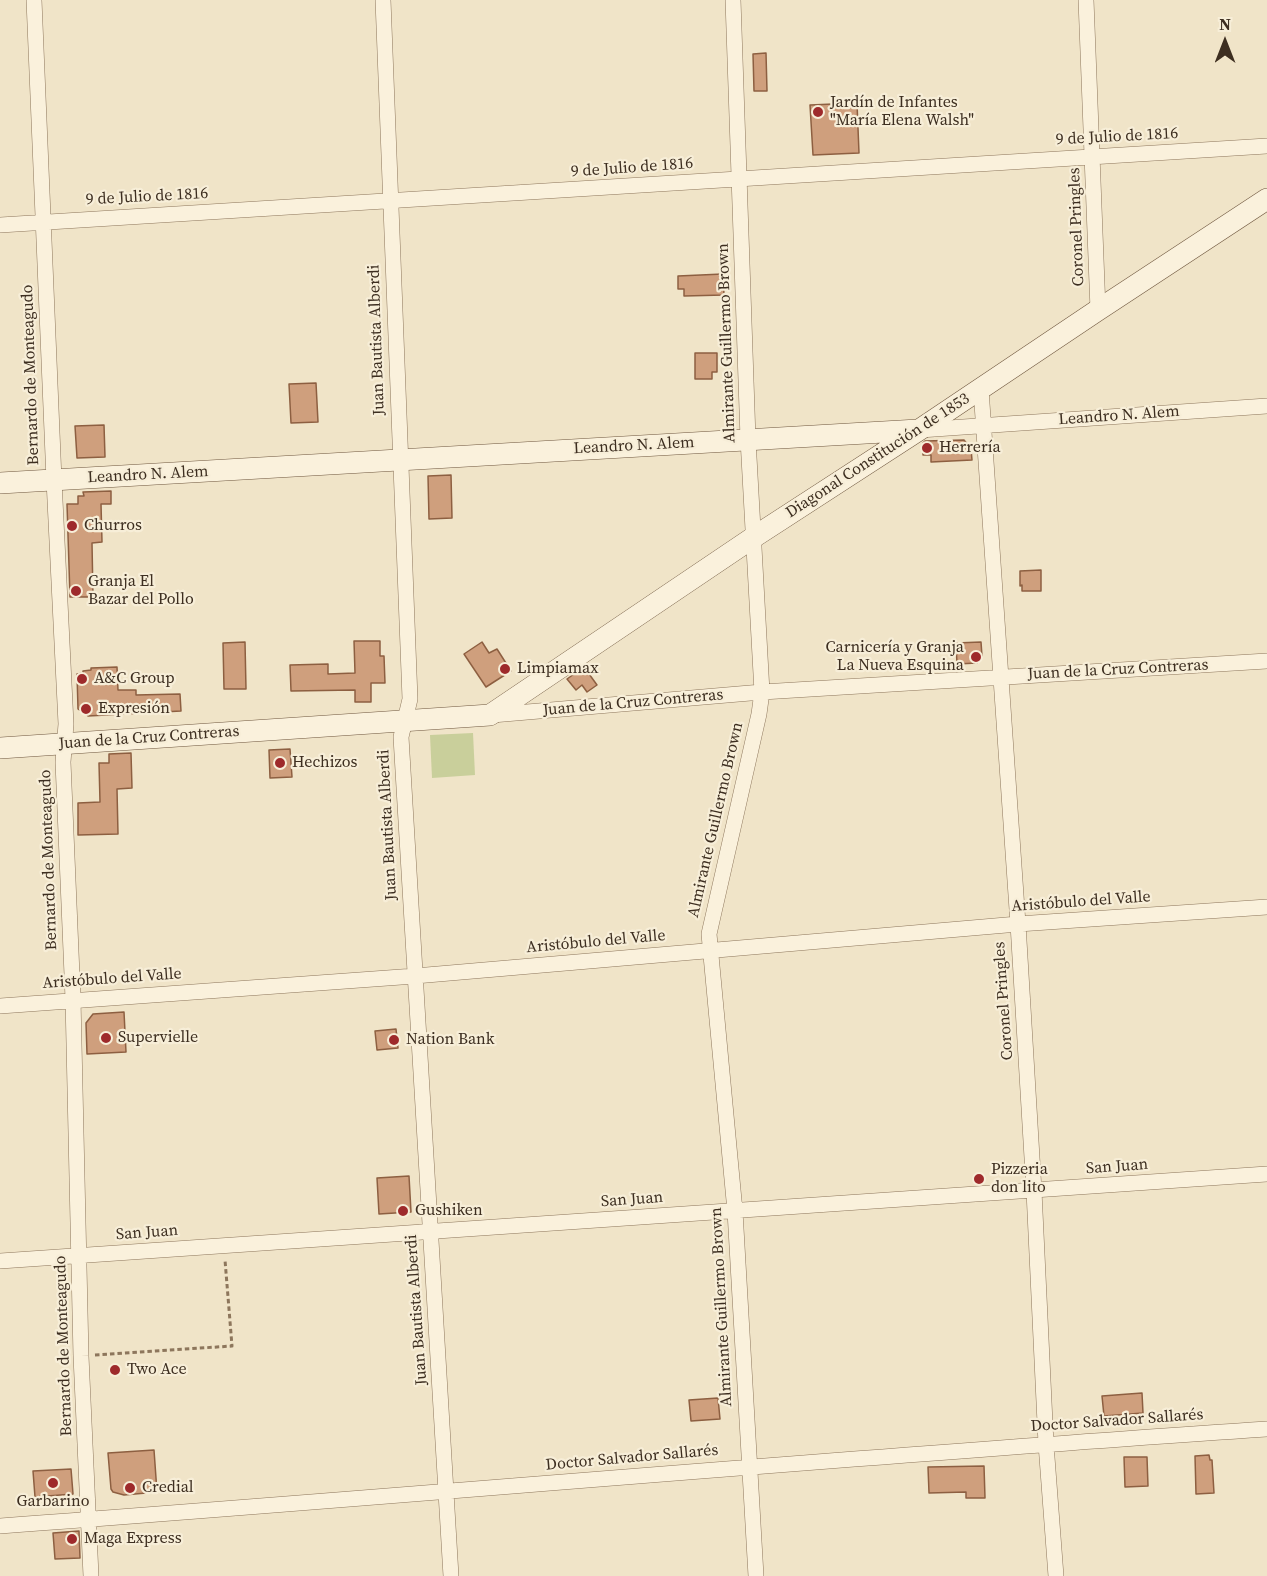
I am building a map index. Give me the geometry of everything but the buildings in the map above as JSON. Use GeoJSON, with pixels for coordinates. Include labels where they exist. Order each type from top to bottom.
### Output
{"type":"FeatureCollection","features":[{"type":"Feature","properties":{"kind":"main road","name":"Diagonal Constitución de 1853"},"geometry":{"type":"LineString","coordinates":[[490,715],[754,537],[1267,200]]}},
{"type":"Feature","properties":{"kind":"main road","name":"Leandro N. Alem"},"geometry":{"type":"LineString","coordinates":[[0,483],[918,430]]}},
{"type":"Feature","properties":{"kind":"main road","name":"Juan de la Cruz Contreras"},"geometry":{"type":"LineString","coordinates":[[0,748],[490,715]]}},
{"type":"Feature","properties":{"kind":"street","name":"Bernardo de Monteagudo"},"geometry":{"type":"LineString","coordinates":[[34,0],[66,724],[63,762],[73,999],[81,1356],[91,1576]]}},
{"type":"Feature","properties":{"kind":"street","name":"Juan Bautista Alberdi"},"geometry":{"type":"LineString","coordinates":[[382,0],[410,699],[401,736],[451,1576]]}},
{"type":"Feature","properties":{"kind":"street","name":"Almirante Guillermo Brown"},"geometry":{"type":"LineString","coordinates":[[733,0],[748,439],[762,692],[709,934],[735,1211],[756,1576]]}},
{"type":"Feature","properties":{"kind":"street","name":"Coronel Pringles"},"geometry":{"type":"LineString","coordinates":[[1086,0],[1098,310]]}},
{"type":"Feature","properties":{"kind":"street","name":"9 de Julio de 1816"},"geometry":{"type":"LineString","coordinates":[[0,225],[1267,146]]}},
{"type":"Feature","properties":{"kind":"street","name":"Coronel Pringles"},"geometry":{"type":"LineString","coordinates":[[981,389],[1018,924],[1046,1444],[1056,1576]]}},
{"type":"Feature","properties":{"kind":"street","name":"Leandro N. Alem"},"geometry":{"type":"LineString","coordinates":[[918,430],[1267,406]]}},
{"type":"Feature","properties":{"kind":"street","name":"Juan de la Cruz Contreras"},"geometry":{"type":"LineString","coordinates":[[490,715],[762,692],[1267,661]]}},
{"type":"Feature","properties":{"kind":"street","name":"Aristóbulo del Valle"},"geometry":{"type":"LineString","coordinates":[[0,1006],[415,976],[1018,924],[1267,906]]}},
{"type":"Feature","properties":{"kind":"street","name":"San Juan"},"geometry":{"type":"LineString","coordinates":[[0,1261],[1267,1174]]}},
{"type":"Feature","properties":{"kind":"street","name":"Doctor Salvador Sallarés"},"geometry":{"type":"LineString","coordinates":[[0,1526],[447,1492],[749,1466],[1267,1429]]}},
{"type":"Feature","properties":{"kind":"path"},"geometry":{"type":"LineString","coordinates":[[81,1356],[232,1346],[223,1246]]}},
{"type":"Feature","properties":{"kind":"green space"},"geometry":{"type":"Polygon","coordinates":[[[473,733],[475,775],[432,778],[430,735],[473,733]]]}},
{"type":"Feature","properties":{"kind":"place","name":"Jardín de Infantes \"María Elena Walsh\""},"geometry":{"type":"Point","coordinates":[818,112]}},
{"type":"Feature","properties":{"kind":"place","name":"Herrería"},"geometry":{"type":"Point","coordinates":[927,448]}},
{"type":"Feature","properties":{"kind":"place","name":"Churros"},"geometry":{"type":"Point","coordinates":[72,526]}},
{"type":"Feature","properties":{"kind":"place","name":"Granja El Bazar del Pollo"},"geometry":{"type":"Point","coordinates":[76,591]}},
{"type":"Feature","properties":{"kind":"place","name":"Carnicería y Granja La Nueva Esquina"},"geometry":{"type":"Point","coordinates":[976,657]}},
{"type":"Feature","properties":{"kind":"place","name":"Limpiamax"},"geometry":{"type":"Point","coordinates":[505,669]}},
{"type":"Feature","properties":{"kind":"place","name":"A&C Group"},"geometry":{"type":"Point","coordinates":[82,679]}},
{"type":"Feature","properties":{"kind":"place","name":"Expresión"},"geometry":{"type":"Point","coordinates":[86,709]}},
{"type":"Feature","properties":{"kind":"place","name":"Hechizos"},"geometry":{"type":"Point","coordinates":[280,763]}},
{"type":"Feature","properties":{"kind":"place","name":"Supervielle"},"geometry":{"type":"Point","coordinates":[106,1038]}},
{"type":"Feature","properties":{"kind":"place","name":"Nation Bank"},"geometry":{"type":"Point","coordinates":[394,1040]}},
{"type":"Feature","properties":{"kind":"place","name":"Pizzeria don lito"},"geometry":{"type":"Point","coordinates":[979,1179]}},
{"type":"Feature","properties":{"kind":"place","name":"Gushiken"},"geometry":{"type":"Point","coordinates":[403,1211]}},
{"type":"Feature","properties":{"kind":"place","name":"Two Ace"},"geometry":{"type":"Point","coordinates":[115,1370]}},
{"type":"Feature","properties":{"kind":"place","name":"Garbarino"},"geometry":{"type":"Point","coordinates":[53,1483]}},
{"type":"Feature","properties":{"kind":"place","name":"Credial"},"geometry":{"type":"Point","coordinates":[130,1488]}},
{"type":"Feature","properties":{"kind":"place","name":"Maga Express"},"geometry":{"type":"Point","coordinates":[72,1539]}}]}
